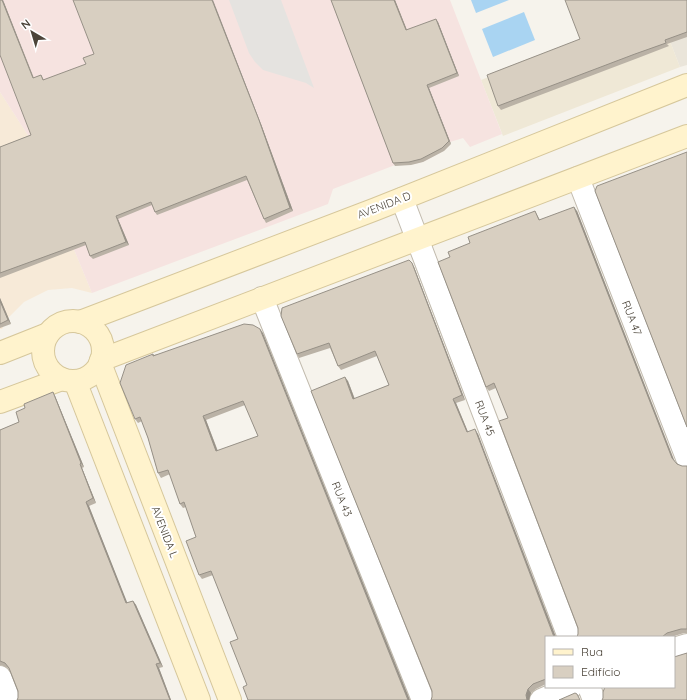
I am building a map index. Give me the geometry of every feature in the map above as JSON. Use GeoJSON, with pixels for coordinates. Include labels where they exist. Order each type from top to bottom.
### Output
{"type":"FeatureCollection","features":[{"type":"Feature","properties":{"kind":"main road","name":"AVENIDA D"},"geometry":{"type":"LineString","coordinates":[[80,322],[402,199],[687,85]]}},
{"type":"Feature","properties":{"kind":"main road"},"geometry":{"type":"LineString","coordinates":[[101,361],[687,136]]}},
{"type":"Feature","properties":{"kind":"main road"},"geometry":{"type":"LineString","coordinates":[[0,402],[68,380],[86,378],[94,372],[101,361],[103,350],[100,339],[95,331],[86,324],[80,322],[66,322],[56,326],[48,334],[44,342],[43,352],[45,363],[50,372],[68,380],[199,700]]}},
{"type":"Feature","properties":{"kind":"main road"},"geometry":{"type":"LineString","coordinates":[[0,352],[48,334]]}},
{"type":"Feature","properties":{"kind":"main road","name":"AVENIDA L"},"geometry":{"type":"LineString","coordinates":[[101,361],[230,700]]}},
{"type":"Feature","properties":{"kind":"street","name":"RUA 47"},"geometry":{"type":"LineString","coordinates":[[578,178],[687,458]]}},
{"type":"Feature","properties":{"kind":"street","name":"RUA 45"},"geometry":{"type":"LineString","coordinates":[[402,199],[569,636]]}},
{"type":"Feature","properties":{"kind":"street","name":"RUA 43"},"geometry":{"type":"LineString","coordinates":[[262,298],[423,700]]}},
{"type":"Feature","properties":{"kind":"street"},"geometry":{"type":"LineString","coordinates":[[675,649],[687,645]]}},
{"type":"Feature","properties":{"kind":"street"},"geometry":{"type":"LineString","coordinates":[[0,677],[9,700]]}},
{"type":"Feature","properties":{"kind":"street"},"geometry":{"type":"LineString","coordinates":[[541,700],[569,688]]}},
{"type":"Feature","properties":{"kind":"street"},"geometry":{"type":"LineString","coordinates":[[589,688],[594,700]]}},
{"type":"Feature","properties":{"kind":"shaded area"},"geometry":{"type":"Polygon","coordinates":[[[0,0],[450,0],[502,134],[470,147],[463,138],[450,142],[443,151],[425,161],[415,164],[395,165],[333,189],[328,204],[92,293],[33,143],[0,92],[0,0]]]}},
{"type":"Feature","properties":{"kind":"shaded area"},"geometry":{"type":"Polygon","coordinates":[[[229,0],[281,0],[314,88],[306,83],[263,70],[255,62],[249,53],[229,0]]]}},
{"type":"Feature","properties":{"kind":"shaded area"},"geometry":{"type":"Polygon","coordinates":[[[654,0],[687,0],[687,65],[680,67],[654,0]]]}},
{"type":"Feature","properties":{"kind":"shaded area"},"geometry":{"type":"Polygon","coordinates":[[[654,0],[680,67],[503,136],[481,80],[582,41],[654,0]]]}},
{"type":"Feature","properties":{"kind":"shaded area"},"geometry":{"type":"Polygon","coordinates":[[[0,92],[33,143],[92,293],[72,288],[48,290],[24,302],[9,317],[2,329],[0,329],[0,92]]]}},
{"type":"Feature","properties":{"kind":"water"},"geometry":{"type":"Polygon","coordinates":[[[471,0],[509,0],[476,13],[471,0]]]}},
{"type":"Feature","properties":{"kind":"water"},"geometry":{"type":"Polygon","coordinates":[[[524,12],[535,40],[493,57],[482,29],[524,12]]]}},
{"type":"Feature","properties":{"kind":"building"},"geometry":{"type":"Polygon","coordinates":[[[0,0],[2,0],[33,78],[41,75],[43,80],[86,64],[83,58],[94,54],[73,0],[212,0],[259,120],[290,208],[264,219],[246,176],[155,212],[151,202],[116,216],[126,242],[90,256],[85,242],[0,273],[0,147],[31,135],[0,55],[0,0]]]}},
{"type":"Feature","properties":{"kind":"building"},"geometry":{"type":"Polygon","coordinates":[[[331,0],[394,0],[406,30],[436,19],[457,73],[427,85],[449,141],[442,148],[421,159],[409,162],[393,163],[331,0]]]}},
{"type":"Feature","properties":{"kind":"building"},"geometry":{"type":"Polygon","coordinates":[[[565,0],[687,0],[687,32],[665,40],[666,43],[498,106],[487,75],[580,39],[565,0]]]}},
{"type":"Feature","properties":{"kind":"building"},"geometry":{"type":"Polygon","coordinates":[[[687,152],[687,427],[595,191],[597,186],[687,152]]]}},
{"type":"Feature","properties":{"kind":"building"},"geometry":{"type":"Polygon","coordinates":[[[574,207],[672,458],[677,464],[687,466],[687,629],[667,633],[663,636],[577,636],[578,628],[499,421],[508,418],[494,383],[486,387],[438,262],[450,257],[448,252],[470,243],[468,237],[535,211],[539,220],[574,207]]]}},
{"type":"Feature","properties":{"kind":"building"},"geometry":{"type":"Polygon","coordinates":[[[409,260],[412,263],[462,395],[453,399],[467,432],[475,429],[554,636],[545,636],[545,679],[533,684],[528,689],[526,695],[527,700],[431,700],[432,691],[311,391],[345,377],[353,399],[389,385],[375,351],[338,366],[329,343],[297,354],[281,316],[282,308],[409,260]]]}},
{"type":"Feature","properties":{"kind":"building"},"geometry":{"type":"Polygon","coordinates":[[[0,301],[8,320],[0,324],[0,301]]]}},
{"type":"Feature","properties":{"kind":"building"},"geometry":{"type":"Polygon","coordinates":[[[244,324],[253,325],[260,329],[408,700],[248,700],[243,687],[247,685],[230,642],[238,639],[211,571],[199,575],[186,541],[196,537],[184,502],[180,504],[168,470],[158,473],[140,417],[135,419],[120,383],[126,365],[153,354],[153,356],[244,324]],[[243,401],[203,416],[216,451],[258,436],[243,401]]]}},
{"type":"Feature","properties":{"kind":"building"},"geometry":{"type":"Polygon","coordinates":[[[53,392],[93,498],[86,502],[126,603],[133,601],[160,663],[156,664],[170,700],[17,700],[18,691],[9,668],[5,663],[0,661],[0,430],[19,422],[16,412],[25,408],[24,404],[53,392]]]}},
{"type":"Feature","properties":{"kind":"building"},"geometry":{"type":"Polygon","coordinates":[[[687,653],[687,700],[602,700],[605,688],[675,688],[675,657],[687,653]]]}},
{"type":"Feature","properties":{"kind":"building"},"geometry":{"type":"Polygon","coordinates":[[[575,693],[580,700],[559,700],[575,693]]]}}]}
